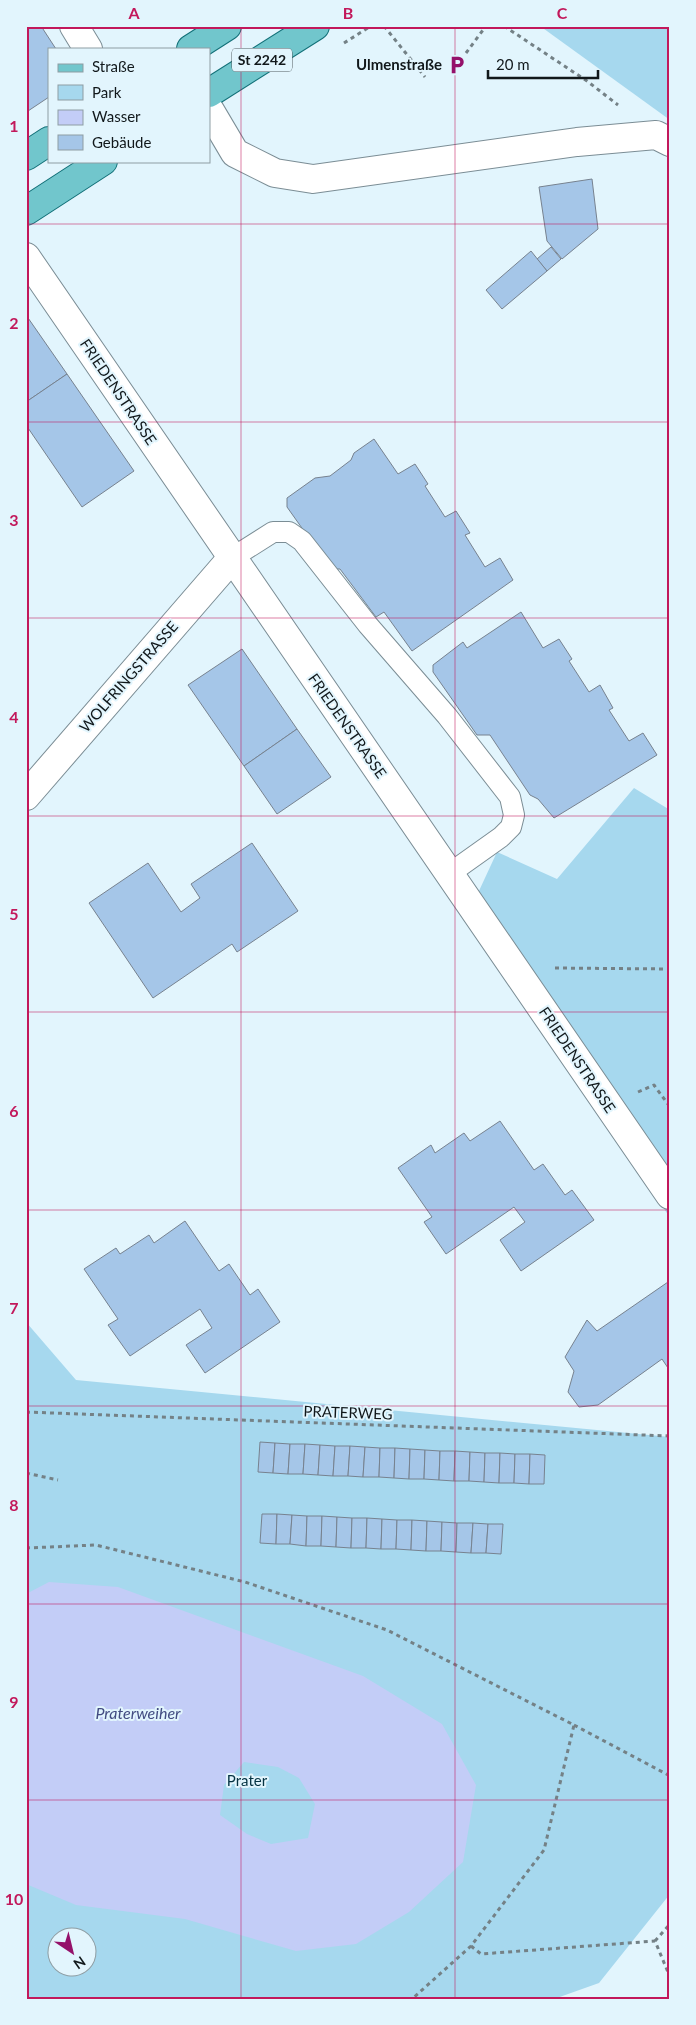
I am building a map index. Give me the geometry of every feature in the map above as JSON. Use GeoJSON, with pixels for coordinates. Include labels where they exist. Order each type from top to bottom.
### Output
{"type":"FeatureCollection","features":[{"type":"Feature","properties":{"kind":"main road","name":"St 2242"},"geometry":{"type":"LineString","coordinates":[[193,48],[227,26]]}},
{"type":"Feature","properties":{"kind":"main road","name":"St 2242"},"geometry":{"type":"LineString","coordinates":[[210,92],[315,26]]}},
{"type":"Feature","properties":{"kind":"main road"},"geometry":{"type":"LineString","coordinates":[[26,156],[48,142]]}},
{"type":"Feature","properties":{"kind":"main road"},"geometry":{"type":"LineString","coordinates":[[26,211],[101,162]]}},
{"type":"Feature","properties":{"kind":"street"},"geometry":{"type":"LineString","coordinates":[[74,26],[87,48]]}},
{"type":"Feature","properties":{"kind":"street"},"geometry":{"type":"LineString","coordinates":[[210,112],[235,153],[275,173],[313,180],[577,142],[663,139]]}},
{"type":"Feature","properties":{"kind":"street","name":"FRIEDENSTRASSE"},"geometry":{"type":"LineString","coordinates":[[26,257],[670,1195]]}},
{"type":"Feature","properties":{"kind":"street","name":"WOLFRINGSTRASSE"},"geometry":{"type":"LineString","coordinates":[[26,796],[232,558]]}},
{"type":"Feature","properties":{"kind":"lane"},"geometry":{"type":"LineString","coordinates":[[232,558],[273,532],[289,532],[302,541],[368,625],[447,716],[510,797],[514,815],[511,827],[501,837],[449,874]]}},
{"type":"Feature","properties":{"kind":"path"},"geometry":{"type":"LineString","coordinates":[[384,26],[426,77]]}},
{"type":"Feature","properties":{"kind":"path"},"geometry":{"type":"LineString","coordinates":[[466,53],[486,26]]}},
{"type":"Feature","properties":{"kind":"path"},"geometry":{"type":"LineString","coordinates":[[504,26],[587,81],[663,139]]}},
{"type":"Feature","properties":{"kind":"path"},"geometry":{"type":"LineString","coordinates":[[516,970],[554,968],[670,969]]}},
{"type":"Feature","properties":{"kind":"path","name":"PRATERWEG"},"geometry":{"type":"LineString","coordinates":[[26,1412],[670,1436]]}},
{"type":"Feature","properties":{"kind":"path"},"geometry":{"type":"LineString","coordinates":[[26,1473],[58,1480]]}},
{"type":"Feature","properties":{"kind":"path"},"geometry":{"type":"LineString","coordinates":[[26,1547],[96,1545],[246,1582],[386,1630],[670,1776]]}},
{"type":"Feature","properties":{"kind":"path"},"geometry":{"type":"LineString","coordinates":[[412,1999],[471,1946],[544,1850],[574,1725]]}},
{"type":"Feature","properties":{"kind":"path"},"geometry":{"type":"LineString","coordinates":[[471,1946],[480,1954],[655,1941],[670,1924]]}},
{"type":"Feature","properties":{"kind":"path"},"geometry":{"type":"LineString","coordinates":[[655,1941],[670,1977]]}},
{"type":"Feature","properties":{"kind":"green space"},"geometry":{"type":"Polygon","coordinates":[[[540,26],[670,26],[670,120],[540,26]]]}},
{"type":"Feature","properties":{"kind":"green space"},"geometry":{"type":"Polygon","coordinates":[[[634,788],[670,810],[670,1218],[472,906],[497,852],[557,879],[634,788]]]}},
{"type":"Feature","properties":{"kind":"green space","name":"Prater"},"geometry":{"type":"Polygon","coordinates":[[[26,1322],[76,1380],[670,1437],[670,1894],[599,1983],[554,1999],[26,1999],[26,1322]]]}},
{"type":"Feature","properties":{"kind":"water","name":"Praterweiher"},"geometry":{"type":"Polygon","coordinates":[[[49,1582],[118,1587],[363,1676],[442,1724],[476,1785],[463,1862],[409,1912],[356,1944],[296,1951],[185,1919],[76,1905],[26,1884],[26,1594],[49,1582]],[[244,1762],[224,1785],[220,1815],[247,1834],[271,1844],[308,1838],[315,1804],[299,1778],[278,1767],[244,1762]]]}},
{"type":"Feature","properties":{"kind":"building"},"geometry":{"type":"Polygon","coordinates":[[[26,26],[41,26],[55,48],[48,48],[48,98],[28,111],[26,26]]]}},
{"type":"Feature","properties":{"kind":"building"},"geometry":{"type":"Polygon","coordinates":[[[592,179],[598,229],[562,259],[547,241],[539,187],[592,179]]]}},
{"type":"Feature","properties":{"kind":"building"},"geometry":{"type":"Polygon","coordinates":[[[551,247],[561,259],[547,271],[537,259],[551,247]]]}},
{"type":"Feature","properties":{"kind":"building"},"geometry":{"type":"Polygon","coordinates":[[[531,251],[547,271],[502,309],[486,290],[531,251]]]}},
{"type":"Feature","properties":{"kind":"building"},"geometry":{"type":"Polygon","coordinates":[[[26,315],[67,374],[26,402],[26,315]]]}},
{"type":"Feature","properties":{"kind":"building"},"geometry":{"type":"Polygon","coordinates":[[[67,374],[134,471],[82,507],[26,425],[26,402],[67,374]]]}},
{"type":"Feature","properties":{"kind":"building"},"geometry":{"type":"Polygon","coordinates":[[[374,439],[398,474],[415,464],[428,484],[425,486],[445,517],[456,511],[470,533],[465,535],[485,567],[500,558],[513,580],[412,651],[384,612],[376,617],[340,569],[331,569],[287,507],[287,498],[315,478],[330,476],[351,460],[354,453],[374,439]]]}},
{"type":"Feature","properties":{"kind":"building"},"geometry":{"type":"Polygon","coordinates":[[[521,612],[543,648],[559,639],[572,659],[569,661],[589,692],[600,685],[613,708],[609,710],[629,741],[643,733],[657,755],[554,818],[538,799],[530,795],[490,735],[477,735],[433,672],[433,665],[463,642],[467,648],[521,612]]]}},
{"type":"Feature","properties":{"kind":"building"},"geometry":{"type":"Polygon","coordinates":[[[242,649],[297,729],[244,766],[188,685],[242,649]]]}},
{"type":"Feature","properties":{"kind":"building"},"geometry":{"type":"Polygon","coordinates":[[[297,729],[331,777],[277,814],[244,766],[297,729]]]}},
{"type":"Feature","properties":{"kind":"building"},"geometry":{"type":"Polygon","coordinates":[[[252,843],[298,911],[237,952],[232,944],[153,998],[89,903],[148,863],[181,912],[200,898],[191,884],[252,843]]]}},
{"type":"Feature","properties":{"kind":"building"},"geometry":{"type":"Polygon","coordinates":[[[500,1121],[534,1170],[543,1164],[565,1195],[572,1190],[594,1220],[521,1271],[500,1240],[525,1222],[514,1207],[446,1254],[424,1222],[432,1217],[398,1168],[431,1145],[435,1153],[464,1133],[470,1141],[500,1121]]]}},
{"type":"Feature","properties":{"kind":"building"},"geometry":{"type":"Polygon","coordinates":[[[185,1221],[219,1271],[229,1264],[250,1295],[258,1289],[280,1322],[205,1373],[186,1345],[212,1328],[200,1309],[130,1356],[108,1325],[118,1319],[84,1269],[116,1248],[120,1254],[149,1235],[154,1243],[185,1221]]]}},
{"type":"Feature","properties":{"kind":"building"},"geometry":{"type":"Polygon","coordinates":[[[668,1282],[670,1285],[670,1371],[662,1359],[598,1405],[579,1407],[568,1392],[574,1371],[565,1357],[587,1320],[597,1331],[668,1282]]]}},
{"type":"Feature","properties":{"kind":"building"},"geometry":{"type":"Polygon","coordinates":[[[260,1442],[275,1443],[273,1473],[258,1472],[260,1442]]]}},
{"type":"Feature","properties":{"kind":"building"},"geometry":{"type":"Polygon","coordinates":[[[275,1443],[290,1444],[288,1474],[273,1473],[275,1443]]]}},
{"type":"Feature","properties":{"kind":"building"},"geometry":{"type":"Polygon","coordinates":[[[290,1444],[305,1444],[303,1474],[288,1474],[290,1444]]]}},
{"type":"Feature","properties":{"kind":"building"},"geometry":{"type":"Polygon","coordinates":[[[305,1444],[320,1445],[318,1475],[303,1474],[305,1444]]]}},
{"type":"Feature","properties":{"kind":"building"},"geometry":{"type":"Polygon","coordinates":[[[320,1445],[335,1446],[333,1476],[318,1475],[320,1445]]]}},
{"type":"Feature","properties":{"kind":"building"},"geometry":{"type":"Polygon","coordinates":[[[335,1446],[350,1446],[348,1476],[333,1476],[335,1446]]]}},
{"type":"Feature","properties":{"kind":"building"},"geometry":{"type":"Polygon","coordinates":[[[350,1446],[365,1447],[363,1477],[348,1476],[350,1446]]]}},
{"type":"Feature","properties":{"kind":"building"},"geometry":{"type":"Polygon","coordinates":[[[365,1447],[380,1448],[379,1477],[363,1477],[365,1447]]]}},
{"type":"Feature","properties":{"kind":"building"},"geometry":{"type":"Polygon","coordinates":[[[380,1448],[395,1448],[394,1478],[379,1477],[380,1448]]]}},
{"type":"Feature","properties":{"kind":"building"},"geometry":{"type":"Polygon","coordinates":[[[395,1448],[410,1449],[409,1479],[394,1478],[395,1448]]]}},
{"type":"Feature","properties":{"kind":"building"},"geometry":{"type":"Polygon","coordinates":[[[410,1449],[425,1450],[424,1479],[409,1479],[410,1449]]]}},
{"type":"Feature","properties":{"kind":"building"},"geometry":{"type":"Polygon","coordinates":[[[425,1450],[440,1451],[439,1480],[424,1479],[425,1450]]]}},
{"type":"Feature","properties":{"kind":"building"},"geometry":{"type":"Polygon","coordinates":[[[440,1451],[455,1451],[454,1481],[439,1480],[440,1451]]]}},
{"type":"Feature","properties":{"kind":"building"},"geometry":{"type":"Polygon","coordinates":[[[455,1451],[470,1452],[469,1481],[454,1481],[455,1451]]]}},
{"type":"Feature","properties":{"kind":"building"},"geometry":{"type":"Polygon","coordinates":[[[470,1452],[485,1453],[484,1482],[469,1481],[470,1452]]]}},
{"type":"Feature","properties":{"kind":"building"},"geometry":{"type":"Polygon","coordinates":[[[485,1453],[500,1453],[499,1483],[484,1482],[485,1453]]]}},
{"type":"Feature","properties":{"kind":"building"},"geometry":{"type":"Polygon","coordinates":[[[500,1453],[515,1454],[514,1483],[499,1483],[500,1453]]]}},
{"type":"Feature","properties":{"kind":"building"},"geometry":{"type":"Polygon","coordinates":[[[515,1454],[530,1454],[529,1484],[514,1483],[515,1454]]]}},
{"type":"Feature","properties":{"kind":"building"},"geometry":{"type":"Polygon","coordinates":[[[530,1454],[545,1455],[544,1484],[529,1484],[530,1454]]]}},
{"type":"Feature","properties":{"kind":"building"},"geometry":{"type":"Polygon","coordinates":[[[262,1514],[277,1514],[276,1544],[260,1543],[262,1514]]]}},
{"type":"Feature","properties":{"kind":"building"},"geometry":{"type":"Polygon","coordinates":[[[277,1514],[292,1515],[290,1544],[276,1544],[277,1514]]]}},
{"type":"Feature","properties":{"kind":"building"},"geometry":{"type":"Polygon","coordinates":[[[292,1515],[307,1516],[306,1546],[290,1544],[292,1515]]]}},
{"type":"Feature","properties":{"kind":"building"},"geometry":{"type":"Polygon","coordinates":[[[307,1516],[322,1516],[321,1546],[306,1546],[307,1516]]]}},
{"type":"Feature","properties":{"kind":"building"},"geometry":{"type":"Polygon","coordinates":[[[322,1516],[337,1517],[336,1547],[321,1546],[322,1516]]]}},
{"type":"Feature","properties":{"kind":"building"},"geometry":{"type":"Polygon","coordinates":[[[337,1517],[352,1518],[351,1548],[336,1547],[337,1517]]]}},
{"type":"Feature","properties":{"kind":"building"},"geometry":{"type":"Polygon","coordinates":[[[352,1518],[367,1518],[366,1548],[351,1548],[352,1518]]]}},
{"type":"Feature","properties":{"kind":"building"},"geometry":{"type":"Polygon","coordinates":[[[367,1518],[382,1519],[381,1549],[366,1548],[367,1518]]]}},
{"type":"Feature","properties":{"kind":"building"},"geometry":{"type":"Polygon","coordinates":[[[382,1519],[397,1520],[396,1549],[381,1549],[382,1519]]]}},
{"type":"Feature","properties":{"kind":"building"},"geometry":{"type":"Polygon","coordinates":[[[397,1520],[412,1520],[411,1550],[396,1549],[397,1520]]]}},
{"type":"Feature","properties":{"kind":"building"},"geometry":{"type":"Polygon","coordinates":[[[412,1520],[427,1521],[426,1551],[411,1550],[412,1520]]]}},
{"type":"Feature","properties":{"kind":"building"},"geometry":{"type":"Polygon","coordinates":[[[427,1521],[442,1522],[441,1551],[426,1551],[427,1521]]]}},
{"type":"Feature","properties":{"kind":"building"},"geometry":{"type":"Polygon","coordinates":[[[442,1522],[457,1523],[456,1552],[441,1551],[442,1522]]]}},
{"type":"Feature","properties":{"kind":"building"},"geometry":{"type":"Polygon","coordinates":[[[457,1523],[473,1523],[471,1553],[456,1552],[457,1523]]]}},
{"type":"Feature","properties":{"kind":"building"},"geometry":{"type":"Polygon","coordinates":[[[473,1523],[488,1524],[486,1553],[471,1553],[473,1523]]]}},
{"type":"Feature","properties":{"kind":"building"},"geometry":{"type":"Polygon","coordinates":[[[488,1524],[503,1524],[501,1554],[486,1553],[488,1524]]]}},
{"type":"Feature","properties":{"kind":"place","name":"Ulmenstraße"},"geometry":{"type":"Point","coordinates":[457,65]}}]}
